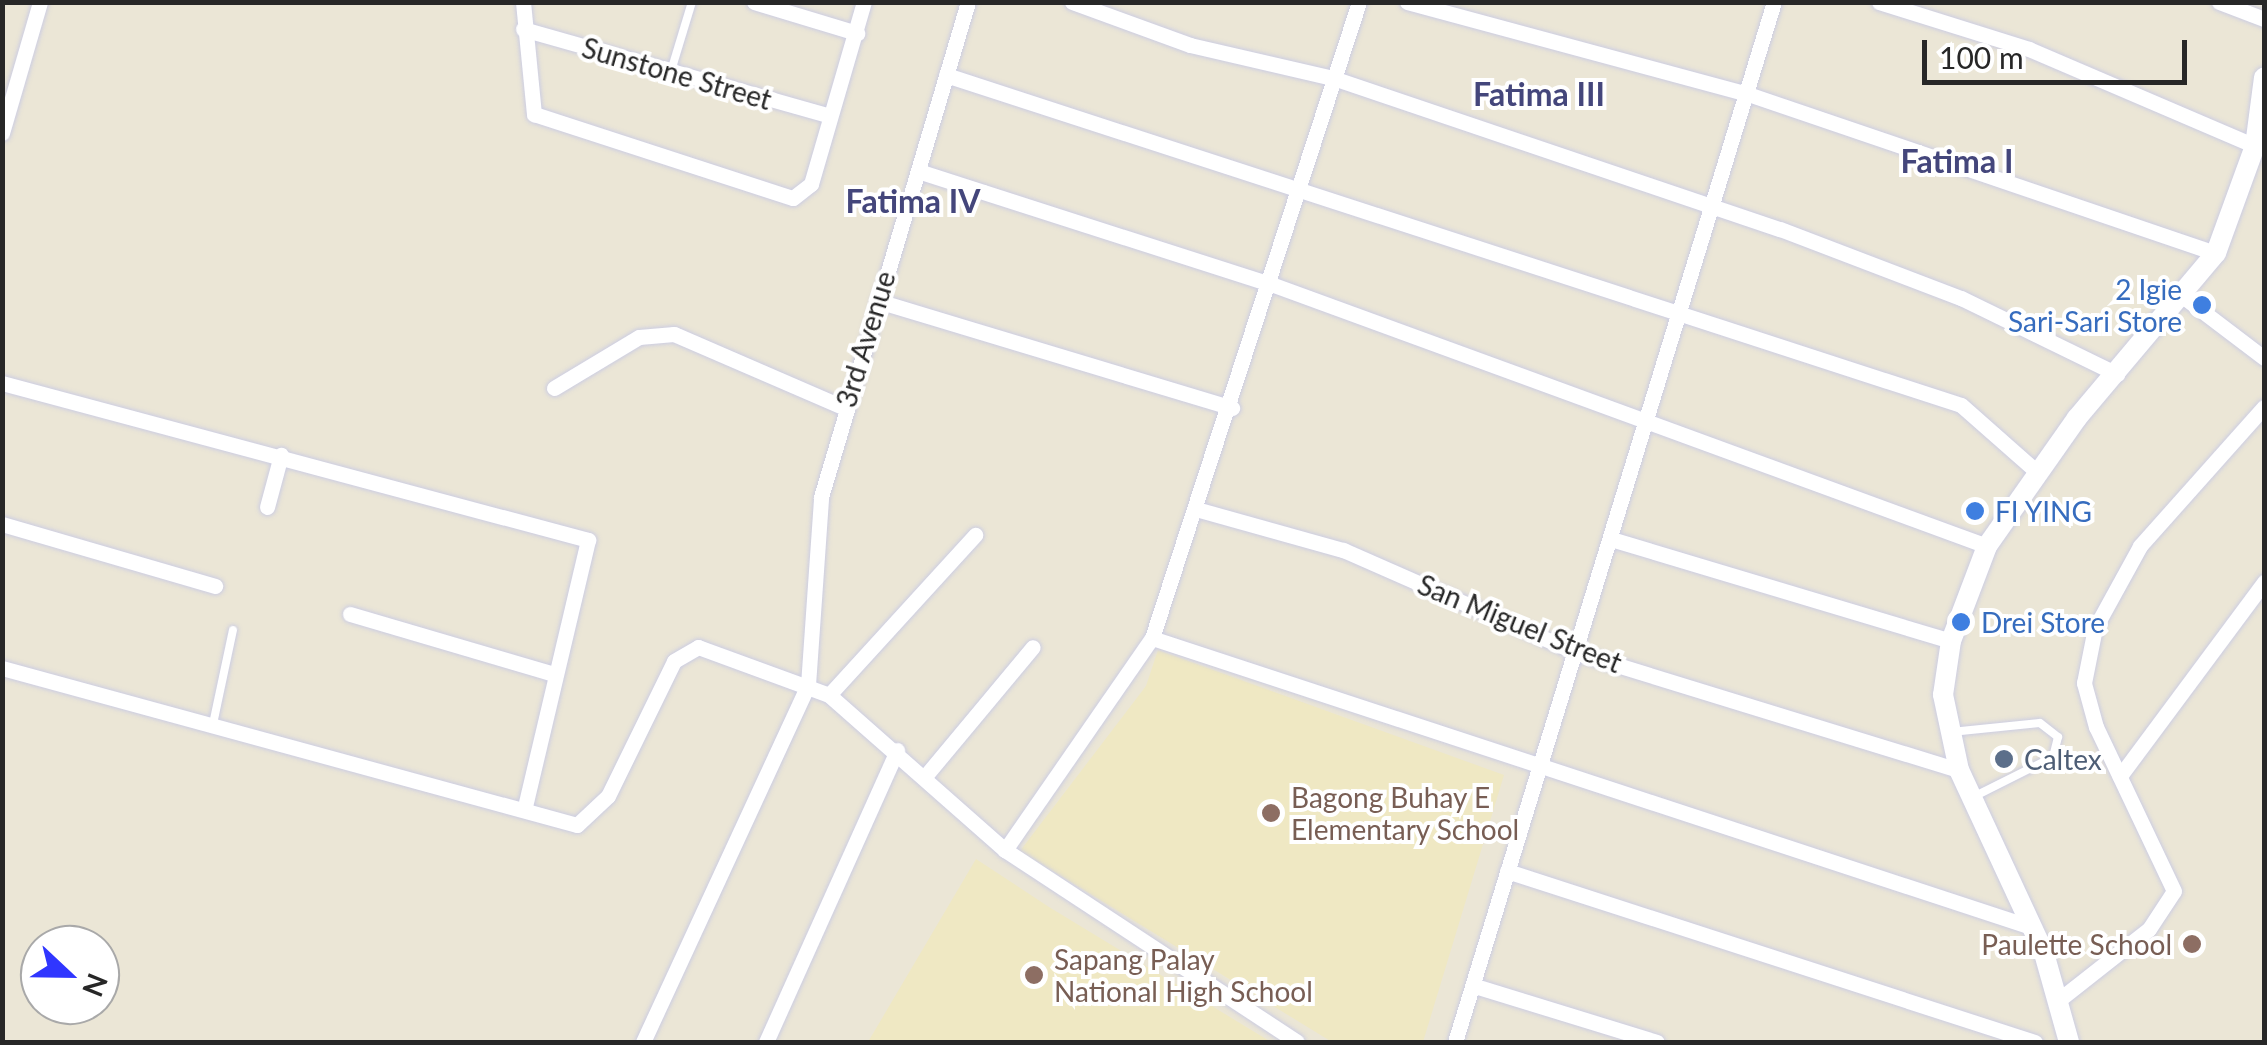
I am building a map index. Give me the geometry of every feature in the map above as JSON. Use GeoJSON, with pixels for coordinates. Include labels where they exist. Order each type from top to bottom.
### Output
{"type":"FeatureCollection","features":[{"type":"Feature","properties":{"kind":"main road"},"geometry":{"type":"LineString","coordinates":[[2069,1042],[2060,999],[1959,770],[1942,695],[1951,641],[1987,546],[2038,473],[2117,374],[2185,298],[2216,253],[2255,146],[2264,78]]}},
{"type":"Feature","properties":{"kind":"street"},"geometry":{"type":"LineString","coordinates":[[2,133],[40,2]]}},
{"type":"Feature","properties":{"kind":"street"},"geometry":{"type":"LineString","coordinates":[[523,2],[534,114],[793,198],[811,184],[864,2]]}},
{"type":"Feature","properties":{"kind":"street"},"geometry":{"type":"LineString","coordinates":[[754,2],[856,33]]}},
{"type":"Feature","properties":{"kind":"street","name":"3rd Avenue"},"geometry":{"type":"LineString","coordinates":[[808,685],[821,497],[968,2]]}},
{"type":"Feature","properties":{"kind":"street"},"geometry":{"type":"LineString","coordinates":[[1072,2],[1190,45],[1333,78],[1710,206],[1961,298],[2117,374]]}},
{"type":"Feature","properties":{"kind":"street"},"geometry":{"type":"LineString","coordinates":[[1005,850],[1152,638],[1232,408],[1359,2]]}},
{"type":"Feature","properties":{"kind":"street"},"geometry":{"type":"LineString","coordinates":[[1406,2],[1745,93],[2216,253]]}},
{"type":"Feature","properties":{"kind":"street"},"geometry":{"type":"LineString","coordinates":[[1455,1042],[1578,653],[1774,2]]}},
{"type":"Feature","properties":{"kind":"street"},"geometry":{"type":"LineString","coordinates":[[1880,2],[2029,49],[2255,146]]}},
{"type":"Feature","properties":{"kind":"street"},"geometry":{"type":"LineString","coordinates":[[2219,2],[2264,19]]}},
{"type":"Feature","properties":{"kind":"street","name":"Sunstone Street"},"geometry":{"type":"LineString","coordinates":[[523,29],[830,116]]}},
{"type":"Feature","properties":{"kind":"street"},"geometry":{"type":"LineString","coordinates":[[946,75],[1961,405],[2038,473]]}},
{"type":"Feature","properties":{"kind":"street"},"geometry":{"type":"LineString","coordinates":[[918,170],[1271,284],[1987,546]]}},
{"type":"Feature","properties":{"kind":"street"},"geometry":{"type":"LineString","coordinates":[[2185,298],[2264,358]]}},
{"type":"Feature","properties":{"kind":"street"},"geometry":{"type":"LineString","coordinates":[[878,301],[1232,408]]}},
{"type":"Feature","properties":{"kind":"street"},"geometry":{"type":"LineString","coordinates":[[554,388],[639,337],[674,334],[845,408]]}},
{"type":"Feature","properties":{"kind":"street"},"geometry":{"type":"LineString","coordinates":[[2,383],[281,454],[588,540],[524,810]]}},
{"type":"Feature","properties":{"kind":"street"},"geometry":{"type":"LineString","coordinates":[[2060,999],[2149,928],[2174,891],[2120,776],[2084,683],[2094,628],[2140,546],[2264,407]]}},
{"type":"Feature","properties":{"kind":"street"},"geometry":{"type":"LineString","coordinates":[[267,507],[281,454]]}},
{"type":"Feature","properties":{"kind":"street","name":"San Miguel Street"},"geometry":{"type":"LineString","coordinates":[[1196,509],[1343,550],[1578,653],[1959,770]]}},
{"type":"Feature","properties":{"kind":"street"},"geometry":{"type":"LineString","coordinates":[[2,524],[215,586]]}},
{"type":"Feature","properties":{"kind":"street"},"geometry":{"type":"LineString","coordinates":[[829,695],[974,535]]}},
{"type":"Feature","properties":{"kind":"street"},"geometry":{"type":"LineString","coordinates":[[1612,539],[1951,641]]}},
{"type":"Feature","properties":{"kind":"street"},"geometry":{"type":"LineString","coordinates":[[2120,776],[2264,582]]}},
{"type":"Feature","properties":{"kind":"street"},"geometry":{"type":"LineString","coordinates":[[350,614],[554,674]]}},
{"type":"Feature","properties":{"kind":"street"},"geometry":{"type":"LineString","coordinates":[[1152,638],[1543,763],[2031,928]]}},
{"type":"Feature","properties":{"kind":"street"},"geometry":{"type":"LineString","coordinates":[[927,774],[1033,647]]}},
{"type":"Feature","properties":{"kind":"street"},"geometry":{"type":"LineString","coordinates":[[2,668],[577,825],[595,813],[685,649],[808,685],[829,695],[927,774],[1005,850],[1297,1042]]}},
{"type":"Feature","properties":{"kind":"street"},"geometry":{"type":"LineString","coordinates":[[643,1042],[808,685]]}},
{"type":"Feature","properties":{"kind":"street"},"geometry":{"type":"LineString","coordinates":[[766,1042],[897,750]]}},
{"type":"Feature","properties":{"kind":"street"},"geometry":{"type":"LineString","coordinates":[[1507,871],[2035,1042]]}},
{"type":"Feature","properties":{"kind":"street"},"geometry":{"type":"LineString","coordinates":[[1475,986],[1656,1042]]}},
{"type":"Feature","properties":{"kind":"lane"},"geometry":{"type":"LineString","coordinates":[[671,71],[692,2]]}},
{"type":"Feature","properties":{"kind":"lane"},"geometry":{"type":"LineString","coordinates":[[213,724],[233,630]]}},
{"type":"Feature","properties":{"kind":"lane"},"geometry":{"type":"LineString","coordinates":[[1950,732],[2040,723],[2058,737],[2052,756],[1969,799]]}},
{"type":"Feature","properties":{"kind":"shaded area","name":"Bagong Buhay E Elementary School"},"geometry":{"type":"Polygon","coordinates":[[[1158,650],[1504,775],[1423,1042],[1332,1042],[1020,851],[1146,686],[1158,650]]]}},
{"type":"Feature","properties":{"kind":"shaded area","name":"Sapang Palay National High School"},"geometry":{"type":"Polygon","coordinates":[[[976,859],[1049,907],[1271,1042],[868,1042],[976,859]]]}},
{"type":"Feature","properties":{"kind":"place","name":"2 Igie Sari-Sari Store"},"geometry":{"type":"Point","coordinates":[2202,305]}},
{"type":"Feature","properties":{"kind":"place","name":"FI YING"},"geometry":{"type":"Point","coordinates":[1975,511]}},
{"type":"Feature","properties":{"kind":"place","name":"Drei Store"},"geometry":{"type":"Point","coordinates":[1961,622]}},
{"type":"Feature","properties":{"kind":"place","name":"Caltex"},"geometry":{"type":"Point","coordinates":[2004,759]}},
{"type":"Feature","properties":{"kind":"place","name":"Bagong Buhay E Elementary School"},"geometry":{"type":"Point","coordinates":[1271,813]}},
{"type":"Feature","properties":{"kind":"place","name":"Paulette School"},"geometry":{"type":"Point","coordinates":[2192,944]}},
{"type":"Feature","properties":{"kind":"place","name":"Sapang Palay National High School"},"geometry":{"type":"Point","coordinates":[1034,975]}},
{"type":"Feature","properties":{"kind":"district","name":"Fatima III"},"geometry":{"type":"Point","coordinates":[1539,94]}},
{"type":"Feature","properties":{"kind":"district","name":"Fatima I"},"geometry":{"type":"Point","coordinates":[1957,161]}},
{"type":"Feature","properties":{"kind":"district","name":"Fatima IV"},"geometry":{"type":"Point","coordinates":[913,201]}}]}
